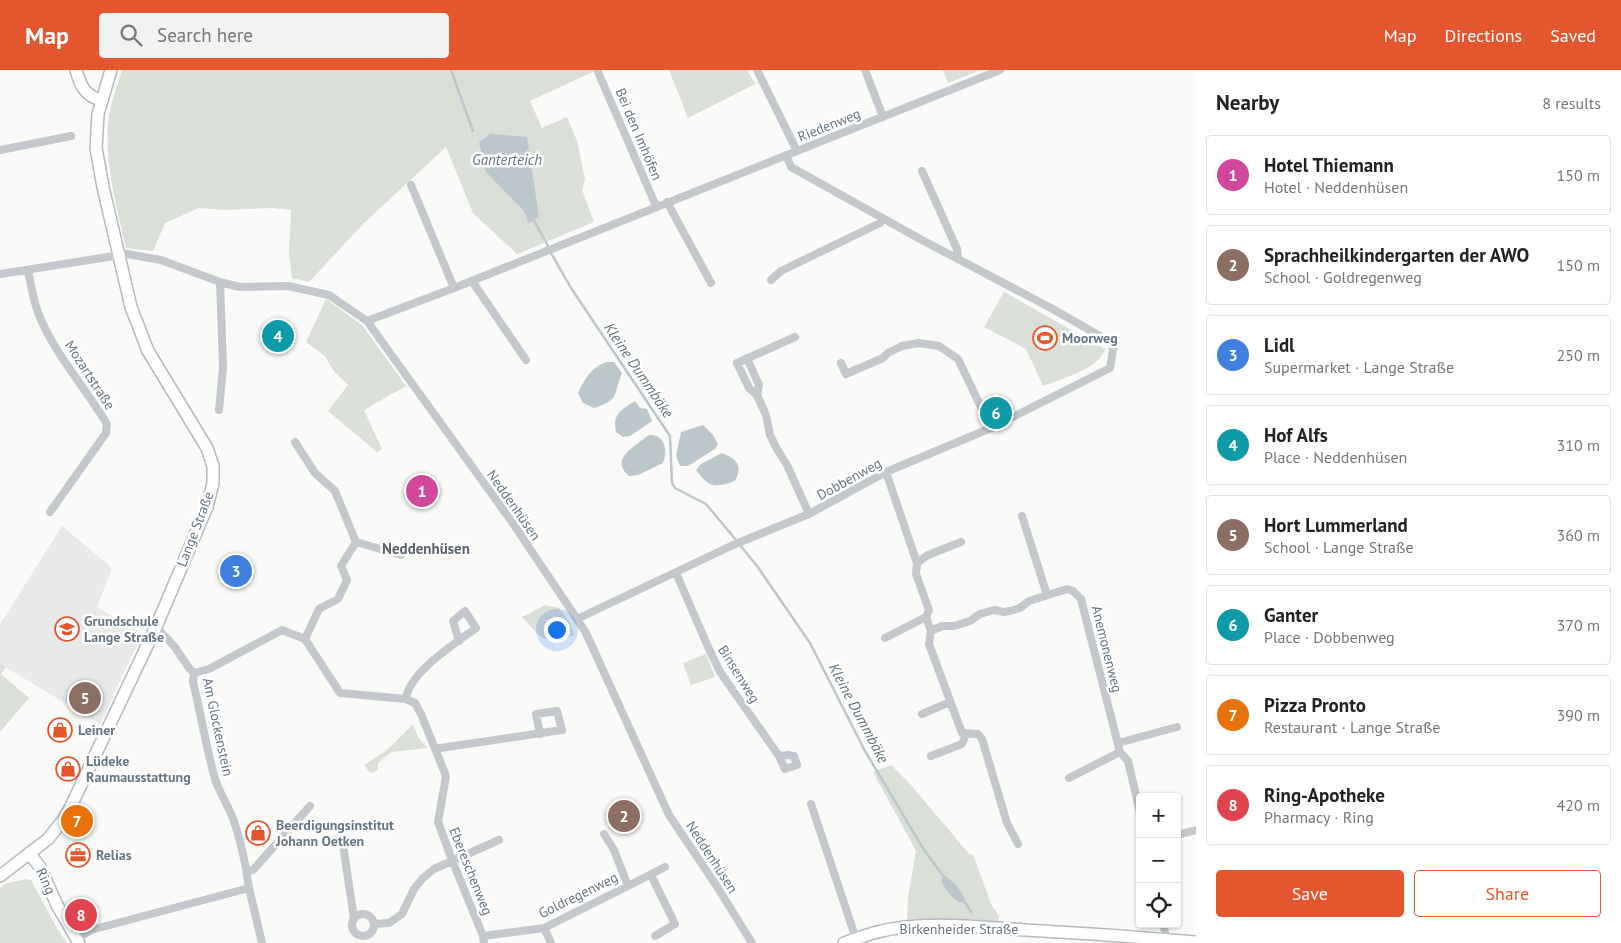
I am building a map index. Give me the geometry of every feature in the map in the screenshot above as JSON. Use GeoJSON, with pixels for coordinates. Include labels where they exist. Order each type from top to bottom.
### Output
{"type":"FeatureCollection","features":[{"type":"Feature","properties":{"kind":"street"},"geometry":{"type":"LineString","coordinates":[[76,70],[81,87],[94,98],[101,100]]}},
{"type":"Feature","properties":{"kind":"street","name":"Lange Straße"},"geometry":{"type":"LineString","coordinates":[[29,853],[48,839],[64,819],[156,627],[206,507],[213,483],[213,466],[207,448],[148,351],[131,308],[96,148],[96,129],[101,100],[111,70]]}},
{"type":"Feature","properties":{"kind":"street"},"geometry":{"type":"LineString","coordinates":[[758,70],[797,151]]}},
{"type":"Feature","properties":{"kind":"street"},"geometry":{"type":"LineString","coordinates":[[864,70],[883,117]]}},
{"type":"Feature","properties":{"kind":"street","name":"Riedenweg"},"geometry":{"type":"LineString","coordinates":[[367,321],[472,281],[1000,70]]}},
{"type":"Feature","properties":{"kind":"street","name":"Bei den Imhöfen"},"geometry":{"type":"LineString","coordinates":[[598,72],[656,206]]}},
{"type":"Feature","properties":{"kind":"street"},"geometry":{"type":"LineString","coordinates":[[0,150],[71,136]]}},
{"type":"Feature","properties":{"kind":"street"},"geometry":{"type":"LineString","coordinates":[[786,155],[791,167],[958,259]]}},
{"type":"Feature","properties":{"kind":"street"},"geometry":{"type":"LineString","coordinates":[[922,171],[957,249],[958,259]]}},
{"type":"Feature","properties":{"kind":"street"},"geometry":{"type":"LineString","coordinates":[[411,185],[454,288]]}},
{"type":"Feature","properties":{"kind":"street"},"geometry":{"type":"LineString","coordinates":[[667,202],[712,283]]}},
{"type":"Feature","properties":{"kind":"street"},"geometry":{"type":"LineString","coordinates":[[771,280],[781,271],[880,223],[883,218]]}},
{"type":"Feature","properties":{"kind":"street","name":"Neddenhüsen"},"geometry":{"type":"LineString","coordinates":[[0,274],[118,254],[141,256],[161,260],[220,282],[240,287],[288,286],[329,295],[367,321],[506,515],[586,633],[669,815],[752,943]]}},
{"type":"Feature","properties":{"kind":"street","name":"Dobbenweg"},"geometry":{"type":"LineString","coordinates":[[577,619],[733,545],[810,514],[886,472],[991,428],[1110,368],[1114,344],[958,259]]}},
{"type":"Feature","properties":{"kind":"street","name":"Mozartstraße"},"geometry":{"type":"LineString","coordinates":[[28,270],[33,296],[40,316],[63,358],[107,424],[106,433],[50,512]]}},
{"type":"Feature","properties":{"kind":"street"},"geometry":{"type":"LineString","coordinates":[[472,281],[526,360]]}},
{"type":"Feature","properties":{"kind":"street"},"geometry":{"type":"LineString","coordinates":[[219,410],[223,367],[220,282]]}},
{"type":"Feature","properties":{"kind":"street"},"geometry":{"type":"LineString","coordinates":[[796,336],[737,363],[749,388],[756,395],[766,415],[770,435],[787,464],[810,514]]}},
{"type":"Feature","properties":{"kind":"street"},"geometry":{"type":"LineString","coordinates":[[841,363],[846,374],[883,358],[888,353],[902,346],[919,343],[939,346],[958,360],[991,428]]}},
{"type":"Feature","properties":{"kind":"street"},"geometry":{"type":"LineString","coordinates":[[295,442],[315,473],[334,491],[356,542]]}},
{"type":"Feature","properties":{"kind":"street"},"geometry":{"type":"LineString","coordinates":[[884,638],[926,617],[929,610],[916,574],[917,563],[886,472]]}},
{"type":"Feature","properties":{"kind":"street"},"geometry":{"type":"LineString","coordinates":[[1022,516],[1048,595]]}},
{"type":"Feature","properties":{"kind":"street"},"geometry":{"type":"LineString","coordinates":[[356,542],[401,555]]}},
{"type":"Feature","properties":{"kind":"street"},"geometry":{"type":"LineString","coordinates":[[305,638],[319,609],[338,599],[347,580],[341,566],[356,542]]}},
{"type":"Feature","properties":{"kind":"street"},"geometry":{"type":"LineString","coordinates":[[917,563],[928,555],[961,542]]}},
{"type":"Feature","properties":{"kind":"street","name":"Binsenweg"},"geometry":{"type":"LineString","coordinates":[[676,573],[720,672],[779,756]]}},
{"type":"Feature","properties":{"kind":"street","name":"Anemonenweg"},"geometry":{"type":"LineString","coordinates":[[931,632],[942,626],[954,626],[970,621],[980,614],[994,610],[1010,611],[1020,608],[1029,601],[1067,589],[1072,591],[1081,599],[1120,752],[1128,761],[1136,795]]}},
{"type":"Feature","properties":{"kind":"street"},"geometry":{"type":"LineString","coordinates":[[926,617],[931,632],[929,644],[962,733],[978,734],[982,739],[1007,823],[1018,844]]}},
{"type":"Feature","properties":{"kind":"street","name":"Am Glockenstein"},"geometry":{"type":"LineString","coordinates":[[156,627],[174,646],[194,673],[193,682],[207,739],[208,754],[216,782],[234,820],[262,943]]}},
{"type":"Feature","properties":{"kind":"street"},"geometry":{"type":"LineString","coordinates":[[194,673],[209,669],[282,630],[305,638],[340,693],[406,699],[407,690],[423,669],[459,641]]}},
{"type":"Feature","properties":{"kind":"street","name":"Ebereschenweg"},"geometry":{"type":"LineString","coordinates":[[406,699],[415,703],[446,776],[438,822],[484,939]]}},
{"type":"Feature","properties":{"kind":"street"},"geometry":{"type":"LineString","coordinates":[[922,714],[950,702]]}},
{"type":"Feature","properties":{"kind":"street"},"geometry":{"type":"LineString","coordinates":[[1118,742],[1177,727]]}},
{"type":"Feature","properties":{"kind":"street"},"geometry":{"type":"LineString","coordinates":[[435,750],[540,734]]}},
{"type":"Feature","properties":{"kind":"street"},"geometry":{"type":"LineString","coordinates":[[931,756],[962,744],[966,734]]}},
{"type":"Feature","properties":{"kind":"street"},"geometry":{"type":"LineString","coordinates":[[1069,778],[1120,752]]}},
{"type":"Feature","properties":{"kind":"street"},"geometry":{"type":"LineString","coordinates":[[811,804],[856,939]]}},
{"type":"Feature","properties":{"kind":"street"},"geometry":{"type":"LineString","coordinates":[[247,872],[252,870],[310,806]]}},
{"type":"Feature","properties":{"kind":"street"},"geometry":{"type":"LineString","coordinates":[[1181,834],[1196,830]]}},
{"type":"Feature","properties":{"kind":"street","name":"Goldregenweg"},"geometry":{"type":"LineString","coordinates":[[484,939],[544,928],[628,886],[614,850],[604,834]]}},
{"type":"Feature","properties":{"kind":"street"},"geometry":{"type":"LineString","coordinates":[[342,837],[354,930],[362,935],[372,931],[374,924],[366,914],[359,915],[354,919]]}},
{"type":"Feature","properties":{"kind":"street"},"geometry":{"type":"LineString","coordinates":[[374,924],[389,923],[402,914],[414,889],[422,878],[434,869],[499,840]]}},
{"type":"Feature","properties":{"kind":"street","name":"Ring"},"geometry":{"type":"LineString","coordinates":[[0,876],[29,853],[40,867],[77,941]]}},
{"type":"Feature","properties":{"kind":"street"},"geometry":{"type":"LineString","coordinates":[[628,886],[665,867]]}},
{"type":"Feature","properties":{"kind":"street"},"geometry":{"type":"LineString","coordinates":[[651,875],[675,924],[656,936]]}},
{"type":"Feature","properties":{"kind":"street"},"geometry":{"type":"LineString","coordinates":[[77,941],[91,930],[249,888]]}},
{"type":"Feature","properties":{"kind":"street","name":"Birkenheider Straße"},"geometry":{"type":"LineString","coordinates":[[844,943],[877,932],[908,927],[946,926],[1196,942]]}},
{"type":"Feature","properties":{"kind":"street"},"geometry":{"type":"LineString","coordinates":[[544,928],[551,943]]}},
{"type":"Feature","properties":{"kind":"street"},"geometry":{"type":"LineString","coordinates":[[1164,928],[1167,940]]}},
{"type":"Feature","properties":{"kind":"shaded area"},"geometry":{"type":"Polygon","coordinates":[[[122,70],[597,70],[530,101],[542,128],[567,117],[577,141],[585,179],[582,190],[594,222],[517,254],[473,213],[446,147],[364,223],[309,282],[292,278],[289,254],[291,210],[272,208],[223,210],[199,208],[165,223],[153,251],[126,248],[112,182],[108,149],[109,115],[122,70]],[[490,134],[479,142],[522,207],[490,134]]]}},
{"type":"Feature","properties":{"kind":"shaded area"},"geometry":{"type":"Polygon","coordinates":[[[669,70],[747,70],[755,84],[688,118],[669,70]]]}},
{"type":"Feature","properties":{"kind":"shaded area"},"geometry":{"type":"Polygon","coordinates":[[[943,70],[981,70],[948,83],[943,70]]]}},
{"type":"Feature","properties":{"kind":"shaded area","name":"Moorweg"},"geometry":{"type":"Polygon","coordinates":[[[1004,292],[1105,349],[1101,356],[1087,368],[1043,386],[1026,349],[984,327],[1004,292]]]}},
{"type":"Feature","properties":{"kind":"shaded area"},"geometry":{"type":"Polygon","coordinates":[[[326,299],[362,325],[406,386],[364,410],[382,449],[377,452],[328,411],[348,385],[333,370],[325,356],[306,342],[326,299]]]}},
{"type":"Feature","properties":{"kind":"shaded area","name":"Grundschule Lange Straße"},"geometry":{"type":"Polygon","coordinates":[[[62,526],[112,568],[97,607],[142,634],[100,724],[0,664],[0,624],[62,526]]]}},
{"type":"Feature","properties":{"kind":"shaded area"},"geometry":{"type":"Polygon","coordinates":[[[545,605],[559,608],[570,623],[574,635],[549,640],[540,636],[522,617],[545,605]]]}},
{"type":"Feature","properties":{"kind":"shaded area"},"geometry":{"type":"Polygon","coordinates":[[[706,654],[715,677],[691,685],[683,663],[706,654]]]}},
{"type":"Feature","properties":{"kind":"shaded area"},"geometry":{"type":"Polygon","coordinates":[[[0,664],[6,667],[1,674],[29,698],[0,732],[0,664]]]}},
{"type":"Feature","properties":{"kind":"shaded area"},"geometry":{"type":"Polygon","coordinates":[[[413,724],[418,737],[427,748],[391,752],[378,763],[378,770],[372,773],[369,772],[364,765],[387,750],[413,724]]]}},
{"type":"Feature","properties":{"kind":"shaded area"},"geometry":{"type":"Polygon","coordinates":[[[891,765],[911,785],[970,855],[973,854],[991,904],[999,916],[999,922],[922,922],[907,920],[908,897],[916,851],[873,772],[891,765]]]}},
{"type":"Feature","properties":{"kind":"shaded area"},"geometry":{"type":"Polygon","coordinates":[[[26,879],[31,880],[67,943],[0,943],[0,888],[5,884],[26,879]]]}},
{"type":"Feature","properties":{"kind":"water","name":"Ganterteich"},"geometry":{"type":"Polygon","coordinates":[[[490,134],[527,137],[539,217],[529,223],[523,210],[486,172],[479,142],[490,134]]]}},
{"type":"Feature","properties":{"kind":"water"},"geometry":{"type":"Polygon","coordinates":[[[607,362],[614,362],[622,373],[612,399],[594,408],[583,403],[578,393],[593,370],[607,362]]]}},
{"type":"Feature","properties":{"kind":"water"},"geometry":{"type":"Polygon","coordinates":[[[635,401],[640,408],[647,409],[652,421],[630,436],[623,437],[616,432],[615,421],[622,410],[635,401]]]}},
{"type":"Feature","properties":{"kind":"water"},"geometry":{"type":"Polygon","coordinates":[[[703,425],[713,435],[718,444],[715,449],[688,466],[680,466],[676,456],[681,432],[703,425]]]}},
{"type":"Feature","properties":{"kind":"water"},"geometry":{"type":"Polygon","coordinates":[[[649,435],[659,437],[664,444],[663,463],[638,475],[629,476],[622,464],[623,458],[631,448],[649,435]]]}},
{"type":"Feature","properties":{"kind":"water"},"geometry":{"type":"Polygon","coordinates":[[[722,453],[735,460],[738,467],[737,475],[735,481],[722,485],[713,485],[705,480],[696,470],[701,464],[722,453]]]}},
{"type":"Feature","properties":{"kind":"water"},"geometry":{"type":"Polygon","coordinates":[[[943,876],[947,877],[959,889],[965,899],[962,903],[952,897],[947,891],[941,880],[943,876]]]}},
{"type":"Feature","properties":{"kind":"waterway","name":"Kleine Dummbäke"},"geometry":{"type":"LineString","coordinates":[[451,70],[473,131]]}},
{"type":"Feature","properties":{"kind":"waterway","name":"Kleine Dummbäke"},"geometry":{"type":"LineString","coordinates":[[532,217],[548,246]]}},
{"type":"Feature","properties":{"kind":"waterway","name":"Kleine Dummbäke"},"geometry":{"type":"LineString","coordinates":[[551,253],[571,288],[670,436],[672,483],[675,488],[706,504],[736,540]]}},
{"type":"Feature","properties":{"kind":"waterway","name":"Kleine Dummbäke"},"geometry":{"type":"LineString","coordinates":[[740,545],[757,566],[810,643],[865,751],[924,850],[944,877]]}},
{"type":"Feature","properties":{"kind":"waterway"},"geometry":{"type":"LineString","coordinates":[[964,901],[971,912]]}},
{"type":"Feature","properties":{"kind":"place","name":"Hof Alfs"},"geometry":{"type":"Point","coordinates":[278,336]}},
{"type":"Feature","properties":{"kind":"place","name":"Moorweg"},"geometry":{"type":"Point","coordinates":[1045,338]}},
{"type":"Feature","properties":{"kind":"place","name":"Ganter"},"geometry":{"type":"Point","coordinates":[996,413]}},
{"type":"Feature","properties":{"kind":"place","name":"Hotel Thiemann"},"geometry":{"type":"Point","coordinates":[422,491]}},
{"type":"Feature","properties":{"kind":"place","name":"Lidl"},"geometry":{"type":"Point","coordinates":[236,571]}},
{"type":"Feature","properties":{"kind":"place","name":"Grundschule Lange Straße"},"geometry":{"type":"Point","coordinates":[67,629]}},
{"type":"Feature","properties":{"kind":"place","name":"Hort Lummerland"},"geometry":{"type":"Point","coordinates":[85,698]}},
{"type":"Feature","properties":{"kind":"place","name":"Leiner"},"geometry":{"type":"Point","coordinates":[60,730]}},
{"type":"Feature","properties":{"kind":"place","name":"Lüdeke Raumausstattung"},"geometry":{"type":"Point","coordinates":[68,769]}},
{"type":"Feature","properties":{"kind":"place","name":"Sprachheilkindergarten der AWO"},"geometry":{"type":"Point","coordinates":[624,816]}},
{"type":"Feature","properties":{"kind":"place","name":"Pizza Pronto"},"geometry":{"type":"Point","coordinates":[77,821]}},
{"type":"Feature","properties":{"kind":"place","name":"Beerdigungsinstitut Johann Oetken"},"geometry":{"type":"Point","coordinates":[258,833]}},
{"type":"Feature","properties":{"kind":"place","name":"Relias"},"geometry":{"type":"Point","coordinates":[78,855]}},
{"type":"Feature","properties":{"kind":"place","name":"Ring-Apotheke"},"geometry":{"type":"Point","coordinates":[81,915]}},
{"type":"Feature","properties":{"kind":"district","name":"Neddenhüsen"},"geometry":{"type":"Point","coordinates":[426,548]}}]}
